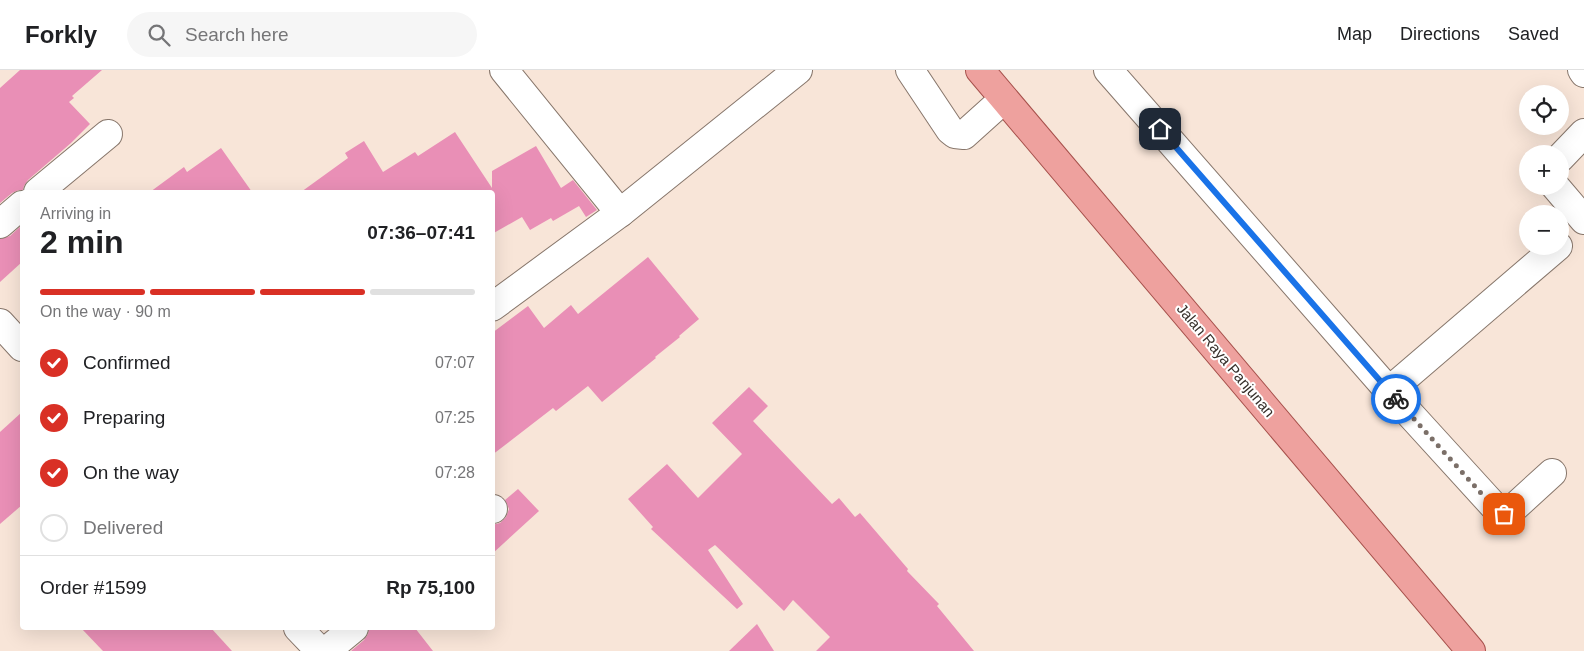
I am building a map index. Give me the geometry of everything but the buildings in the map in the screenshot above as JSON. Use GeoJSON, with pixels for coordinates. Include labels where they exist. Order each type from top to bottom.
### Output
{"type":"FeatureCollection","features":[{"type":"Feature","properties":{"kind":"main road","name":"Jalan Raya Panjunan"},"geometry":{"type":"LineString","coordinates":[[980,70],[1471,651]]}},
{"type":"Feature","properties":{"kind":"street"},"geometry":{"type":"LineString","coordinates":[[504,70],[620,214]]}},
{"type":"Feature","properties":{"kind":"street"},"geometry":{"type":"LineString","coordinates":[[495,305],[620,214],[798,70]]}},
{"type":"Feature","properties":{"kind":"street"},"geometry":{"type":"LineString","coordinates":[[910,70],[950,130],[956,134],[964,135],[1004,99]]}},
{"type":"Feature","properties":{"kind":"street"},"geometry":{"type":"LineString","coordinates":[[1108,70],[1389,391],[1499,513],[1502,515],[1507,514],[1552,473]]}},
{"type":"Feature","properties":{"kind":"street"},"geometry":{"type":"LineString","coordinates":[[1569,149],[1584,133]]}},
{"type":"Feature","properties":{"kind":"street"},"geometry":{"type":"LineString","coordinates":[[40,190],[108,134]]}},
{"type":"Feature","properties":{"kind":"street"},"geometry":{"type":"LineString","coordinates":[[1563,195],[1584,220]]}},
{"type":"Feature","properties":{"kind":"street"},"geometry":{"type":"LineString","coordinates":[[0,224],[20,207]]}},
{"type":"Feature","properties":{"kind":"street"},"geometry":{"type":"LineString","coordinates":[[1569,237],[1584,224]]}},
{"type":"Feature","properties":{"kind":"street"},"geometry":{"type":"LineString","coordinates":[[1389,391],[1547,255]]}},
{"type":"Feature","properties":{"kind":"street"},"geometry":{"type":"LineString","coordinates":[[0,323],[20,345]]}},
{"type":"Feature","properties":{"kind":"street"},"geometry":{"type":"LineString","coordinates":[[300,630],[320,651]]}},
{"type":"Feature","properties":{"kind":"street"},"geometry":{"type":"LineString","coordinates":[[326,651],[352,630]]}},
{"type":"Feature","properties":{"kind":"way so far"},"geometry":{"type":"LineString","coordinates":[[1396,399],[1499,513],[1504,514]]}},
{"type":"Feature","properties":{"kind":"route"},"geometry":{"type":"LineString","coordinates":[[1160,129],[1396,399]]}}]}
